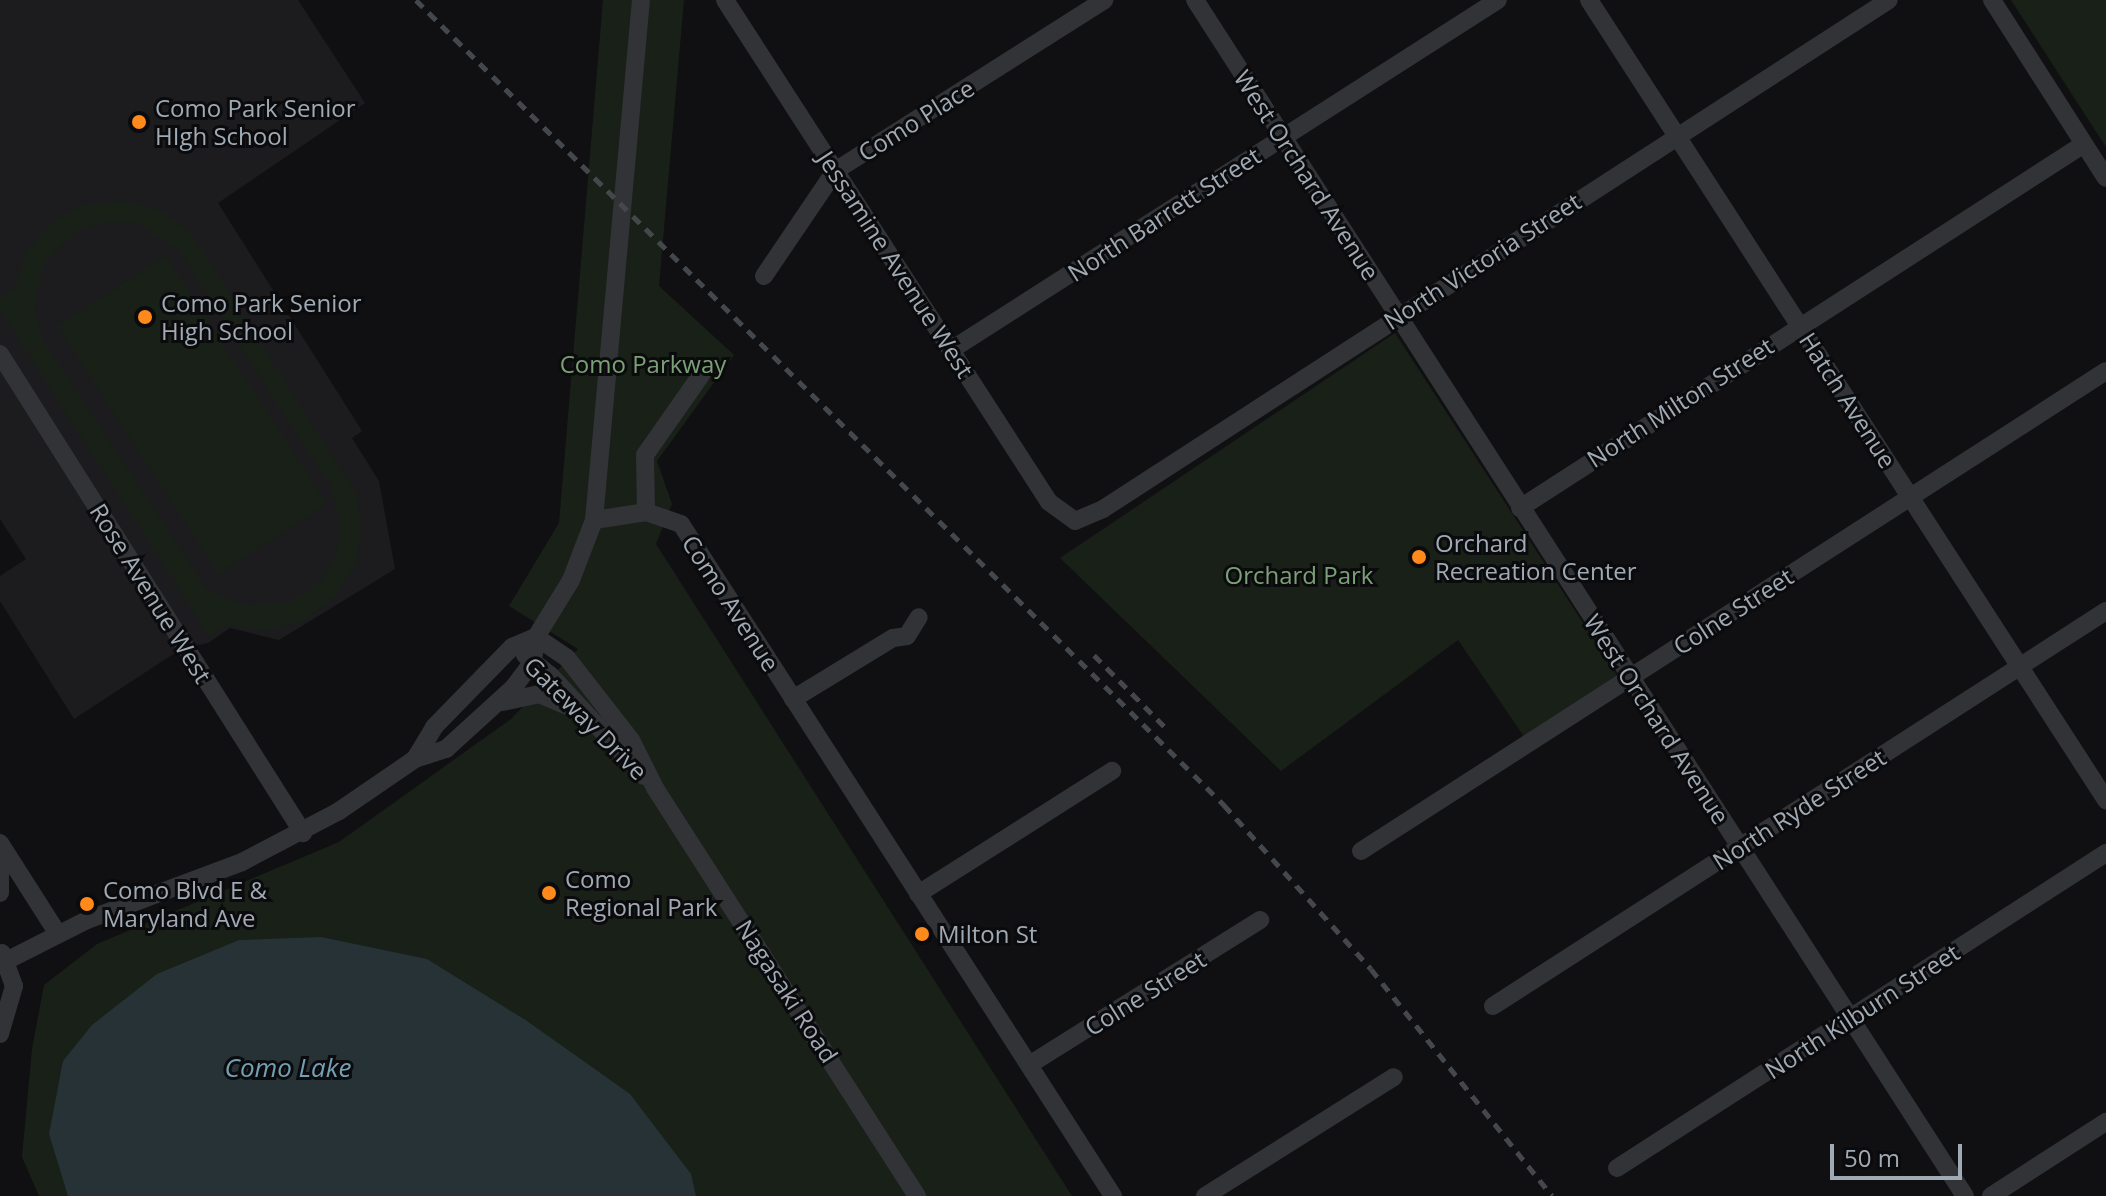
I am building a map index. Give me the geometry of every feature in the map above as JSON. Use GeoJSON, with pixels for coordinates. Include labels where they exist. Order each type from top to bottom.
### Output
{"type":"FeatureCollection","features":[{"type":"Feature","properties":{"kind":"street"},"geometry":{"type":"LineString","coordinates":[[0,1034],[14,986],[2,958],[303,833],[415,759],[446,749],[492,706],[533,661],[536,637],[571,580],[594,520],[622,260],[641,0]]}},
{"type":"Feature","properties":{"kind":"street","name":"Jessamine Avenue West"},"geometry":{"type":"LineString","coordinates":[[725,0],[1049,502],[1075,521]]}},
{"type":"Feature","properties":{"kind":"street","name":"Como Place"},"geometry":{"type":"LineString","coordinates":[[764,276],[835,171],[1104,0]]}},
{"type":"Feature","properties":{"kind":"street","name":"West Orchard Avenue"},"geometry":{"type":"LineString","coordinates":[[1195,0],[1965,1196]]}},
{"type":"Feature","properties":{"kind":"street","name":"North Barrett Street"},"geometry":{"type":"LineString","coordinates":[[951,350],[1498,0]]}},
{"type":"Feature","properties":{"kind":"street","name":"Hatch Avenue"},"geometry":{"type":"LineString","coordinates":[[1589,0],[2106,800]]}},
{"type":"Feature","properties":{"kind":"street","name":"North Victoria Street"},"geometry":{"type":"LineString","coordinates":[[1075,521],[1103,509],[1889,0]]}},
{"type":"Feature","properties":{"kind":"street"},"geometry":{"type":"LineString","coordinates":[[1992,0],[2106,178]]}},
{"type":"Feature","properties":{"kind":"street","name":"North Milton Street"},"geometry":{"type":"LineString","coordinates":[[1520,508],[1799,324],[2084,144]]}},
{"type":"Feature","properties":{"kind":"street","name":"Rose Avenue West"},"geometry":{"type":"LineString","coordinates":[[0,354],[303,833]]}},
{"type":"Feature","properties":{"kind":"street","name":"Colne Street"},"geometry":{"type":"LineString","coordinates":[[1361,851],[2106,371]]}},
{"type":"Feature","properties":{"kind":"street"},"geometry":{"type":"LineString","coordinates":[[594,520],[646,512],[645,455],[701,375]]}},
{"type":"Feature","properties":{"kind":"street","name":"Como Avenue"},"geometry":{"type":"LineString","coordinates":[[646,512],[681,524],[1113,1196]]}},
{"type":"Feature","properties":{"kind":"street","name":"North Ryde Street"},"geometry":{"type":"LineString","coordinates":[[1493,1006],[2106,611]]}},
{"type":"Feature","properties":{"kind":"street"},"geometry":{"type":"LineString","coordinates":[[793,699],[893,638],[907,636],[919,617]]}},
{"type":"Feature","properties":{"kind":"street"},"geometry":{"type":"LineString","coordinates":[[415,759],[434,727],[512,647],[536,637]]}},
{"type":"Feature","properties":{"kind":"street","name":"Gateway Drive"},"geometry":{"type":"LineString","coordinates":[[536,637],[567,658],[588,683],[631,740],[655,788]]}},
{"type":"Feature","properties":{"kind":"street","name":"Gateway Drive"},"geometry":{"type":"LineString","coordinates":[[512,647],[533,661],[655,788]]}},
{"type":"Feature","properties":{"kind":"street"},"geometry":{"type":"LineString","coordinates":[[492,706],[539,694],[586,716]]}},
{"type":"Feature","properties":{"kind":"street"},"geometry":{"type":"LineString","coordinates":[[918,894],[1112,771]]}},
{"type":"Feature","properties":{"kind":"street","name":"Nagasaki Road"},"geometry":{"type":"LineString","coordinates":[[655,788],[917,1196]]}},
{"type":"Feature","properties":{"kind":"street"},"geometry":{"type":"LineString","coordinates":[[0,843],[58,934]]}},
{"type":"Feature","properties":{"kind":"street","name":"North Kilburn Street"},"geometry":{"type":"LineString","coordinates":[[1617,1168],[2106,853]]}},
{"type":"Feature","properties":{"kind":"street"},"geometry":{"type":"LineString","coordinates":[[0,857],[0,893]]}},
{"type":"Feature","properties":{"kind":"street","name":"Colne Street"},"geometry":{"type":"LineString","coordinates":[[1029,1065],[1260,920]]}},
{"type":"Feature","properties":{"kind":"street"},"geometry":{"type":"LineString","coordinates":[[1205,1196],[1394,1077]]}},
{"type":"Feature","properties":{"kind":"street"},"geometry":{"type":"LineString","coordinates":[[1991,1196],[2106,1122]]}},
{"type":"Feature","properties":{"kind":"shaded area","name":"Como Park Senior High School"},"geometry":{"type":"Polygon","coordinates":[[[0,0],[298,0],[365,103],[218,203],[362,431],[352,438],[379,481],[395,569],[279,640],[230,628],[208,643],[181,649],[74,719],[0,601],[0,576],[26,559],[0,519],[0,0]]]}},
{"type":"Feature","properties":{"kind":"green space","name":"Como Regional Park"},"geometry":{"type":"Polygon","coordinates":[[[603,0],[684,0],[659,286],[734,355],[657,461],[672,504],[656,544],[1072,1196],[39,1196],[22,1157],[32,1049],[44,985],[97,944],[339,842],[511,719],[578,649],[509,606],[559,523],[603,0]]]}},
{"type":"Feature","properties":{"kind":"green space"},"geometry":{"type":"Polygon","coordinates":[[[2011,0],[2106,0],[2106,147],[2011,0]]]}},
{"type":"Feature","properties":{"kind":"green space"},"geometry":{"type":"Polygon","coordinates":[[[121,201],[162,211],[193,235],[356,494],[362,528],[356,563],[337,595],[305,620],[266,630],[227,625],[210,637],[0,310],[0,297],[14,288],[26,253],[50,224],[81,206],[121,201]],[[104,222],[76,231],[45,263],[34,306],[44,342],[206,589],[247,606],[295,600],[322,580],[336,556],[341,527],[331,487],[177,248],[136,223],[104,222]]]}},
{"type":"Feature","properties":{"kind":"green space"},"geometry":{"type":"Polygon","coordinates":[[[166,256],[327,503],[218,574],[58,326],[166,256]]]}},
{"type":"Feature","properties":{"kind":"green space","name":"Orchard Park"},"geometry":{"type":"Polygon","coordinates":[[[1395,333],[1618,677],[1525,738],[1458,640],[1281,771],[1060,558],[1395,333]]]}},
{"type":"Feature","properties":{"kind":"water","name":"Como Lake"},"geometry":{"type":"Polygon","coordinates":[[[321,937],[427,959],[527,1021],[630,1094],[691,1174],[696,1196],[68,1196],[49,1134],[63,1061],[92,1025],[157,974],[239,940],[321,937]]]}},
{"type":"Feature","properties":{"kind":"railway"},"geometry":{"type":"LineString","coordinates":[[416,0],[1224,805],[1371,969],[1552,1196]]}},
{"type":"Feature","properties":{"kind":"railway"},"geometry":{"type":"LineString","coordinates":[[1094,655],[1170,732]]}},
{"type":"Feature","properties":{"kind":"place","name":"Como Park Senior HIgh School"},"geometry":{"type":"Point","coordinates":[139,122]}},
{"type":"Feature","properties":{"kind":"place","name":"Como Park Senior High School"},"geometry":{"type":"Point","coordinates":[145,317]}},
{"type":"Feature","properties":{"kind":"place","name":"Orchard Recreation Center"},"geometry":{"type":"Point","coordinates":[1419,557]}},
{"type":"Feature","properties":{"kind":"place","name":"Como Regional Park"},"geometry":{"type":"Point","coordinates":[549,893]}},
{"type":"Feature","properties":{"kind":"place","name":"Como Blvd E & Maryland Ave"},"geometry":{"type":"Point","coordinates":[87,904]}},
{"type":"Feature","properties":{"kind":"place","name":"Milton St"},"geometry":{"type":"Point","coordinates":[922,934]}},
{"type":"Feature","properties":{"kind":"park label","name":"Como Parkway"},"geometry":{"type":"Point","coordinates":[643,364]}}]}
